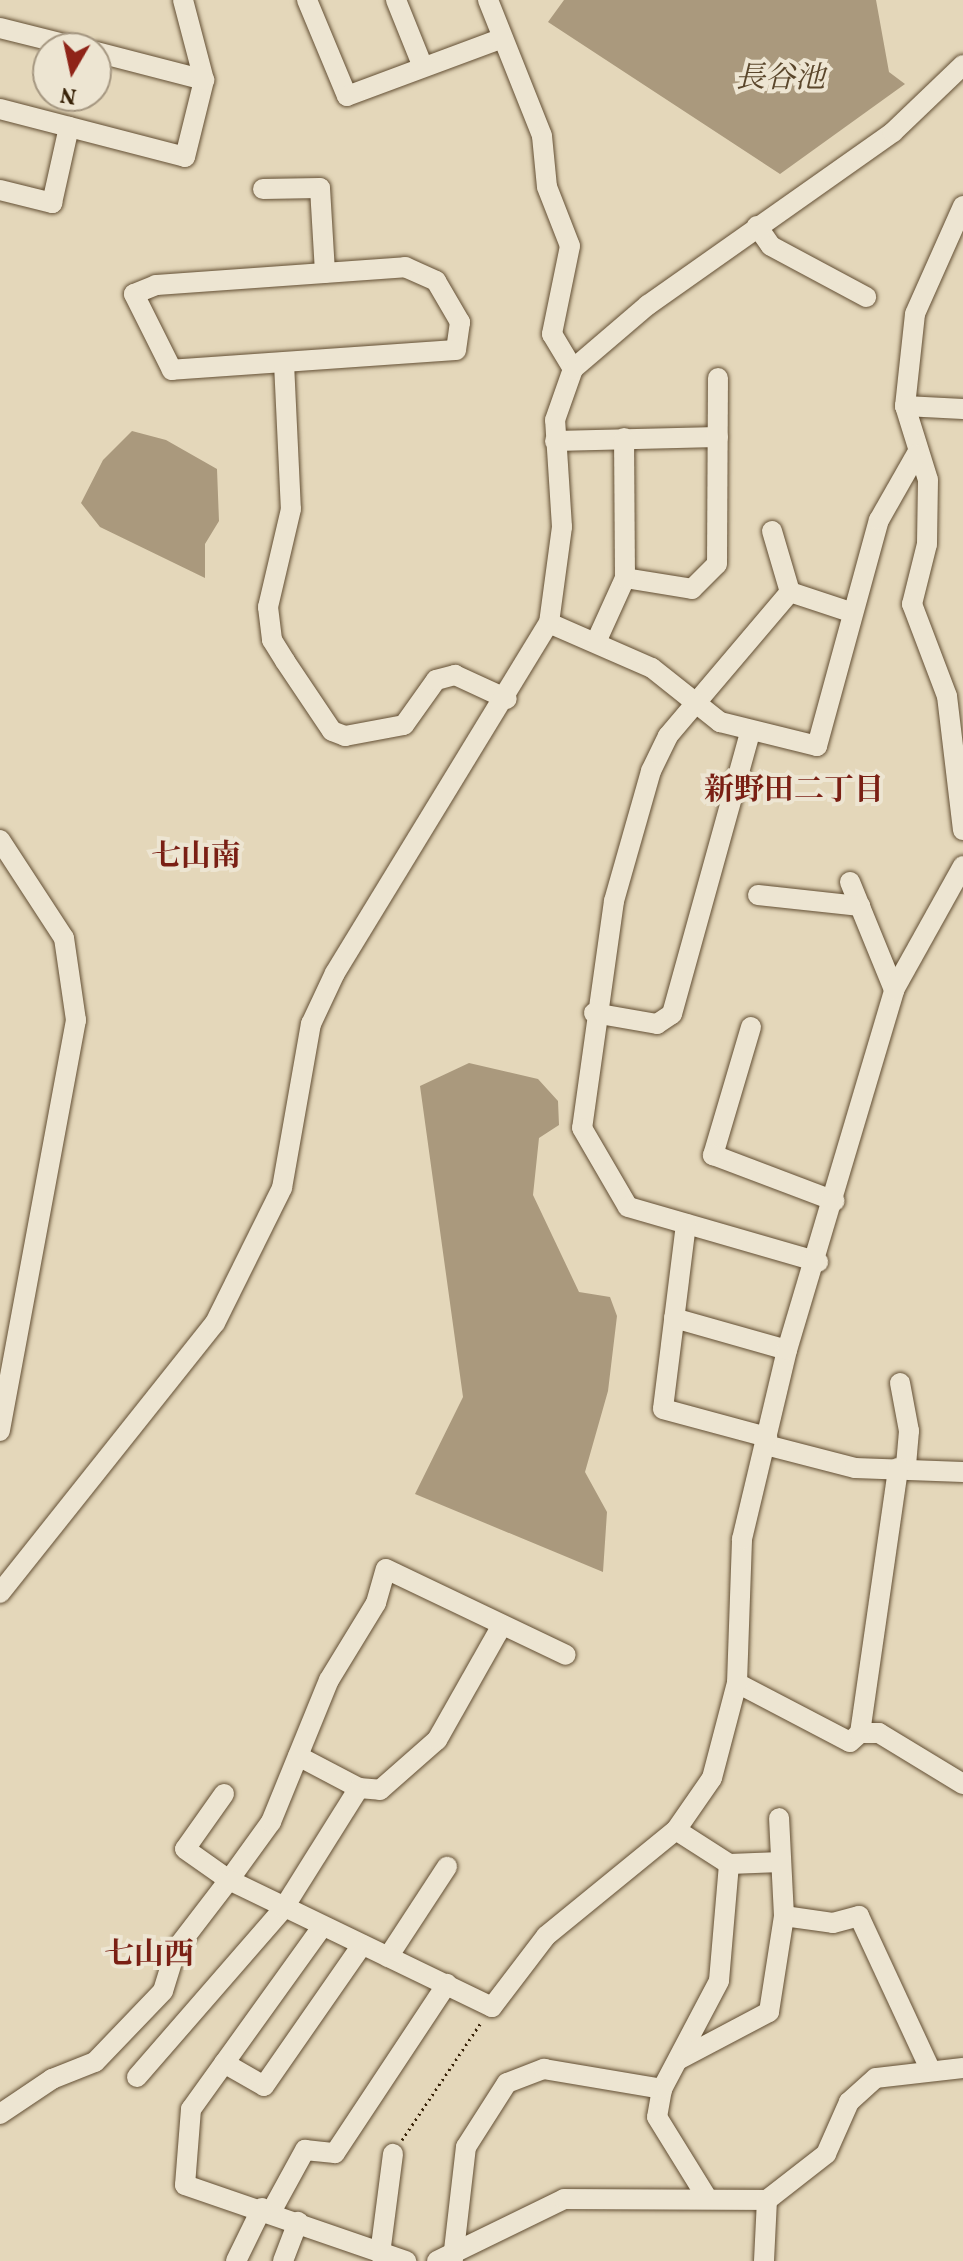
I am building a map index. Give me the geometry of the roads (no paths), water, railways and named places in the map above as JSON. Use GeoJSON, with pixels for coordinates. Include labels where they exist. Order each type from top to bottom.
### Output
{"type":"FeatureCollection","features":[{"type":"Feature","properties":{"kind":"street"},"geometry":{"type":"LineString","coordinates":[[0,109],[185,157],[204,80],[183,0]]}},
{"type":"Feature","properties":{"kind":"street"},"geometry":{"type":"LineString","coordinates":[[307,0],[347,96],[503,38]]}},
{"type":"Feature","properties":{"kind":"street"},"geometry":{"type":"LineString","coordinates":[[396,0],[423,67]]}},
{"type":"Feature","properties":{"kind":"street"},"geometry":{"type":"LineString","coordinates":[[488,0],[542,136],[547,187],[570,246],[552,334],[573,369]]}},
{"type":"Feature","properties":{"kind":"street"},"geometry":{"type":"LineString","coordinates":[[0,28],[32,36]]}},
{"type":"Feature","properties":{"kind":"street"},"geometry":{"type":"LineString","coordinates":[[112,56],[204,80]]}},
{"type":"Feature","properties":{"kind":"street"},"geometry":{"type":"LineString","coordinates":[[0,1593],[215,1323],[282,1188],[311,1024],[335,973],[507,699],[549,623],[562,527],[555,441],[573,369],[757,226],[893,132],[963,65]]}},
{"type":"Feature","properties":{"kind":"street"},"geometry":{"type":"LineString","coordinates":[[0,190],[52,203],[69,127]]}},
{"type":"Feature","properties":{"kind":"street"},"geometry":{"type":"LineString","coordinates":[[263,189],[320,188],[325,273]]}},
{"type":"Feature","properties":{"kind":"street"},"geometry":{"type":"LineString","coordinates":[[963,206],[915,314],[905,406],[916,455],[928,480],[927,528],[912,604],[947,696],[963,830]]}},
{"type":"Feature","properties":{"kind":"street"},"geometry":{"type":"LineString","coordinates":[[757,226],[771,246],[866,297]]}},
{"type":"Feature","properties":{"kind":"street"},"geometry":{"type":"LineString","coordinates":[[405,267],[436,281],[460,322],[456,350],[172,370],[134,294],[156,285],[325,273],[405,267]]}},
{"type":"Feature","properties":{"kind":"street"},"geometry":{"type":"LineString","coordinates":[[284,363],[291,509],[268,607],[272,640],[285,661],[332,731],[345,736],[404,725],[436,680],[455,675],[507,699]]}},
{"type":"Feature","properties":{"kind":"street"},"geometry":{"type":"LineString","coordinates":[[625,578],[692,589],[717,564],[718,378]]}},
{"type":"Feature","properties":{"kind":"street"},"geometry":{"type":"LineString","coordinates":[[905,406],[963,409]]}},
{"type":"Feature","properties":{"kind":"street"},"geometry":{"type":"LineString","coordinates":[[555,441],[718,437]]}},
{"type":"Feature","properties":{"kind":"street"},"geometry":{"type":"LineString","coordinates":[[596,642],[625,578],[624,438]]}},
{"type":"Feature","properties":{"kind":"street"},"geometry":{"type":"LineString","coordinates":[[549,623],[652,668],[695,703],[750,732],[817,746],[879,520],[916,455]]}},
{"type":"Feature","properties":{"kind":"street"},"geometry":{"type":"LineString","coordinates":[[772,531],[790,592]]}},
{"type":"Feature","properties":{"kind":"street"},"geometry":{"type":"LineString","coordinates":[[790,592],[853,613]]}},
{"type":"Feature","properties":{"kind":"street"},"geometry":{"type":"LineString","coordinates":[[790,592],[695,703],[651,771],[614,901],[594,1013],[582,1128],[628,1207],[818,1262]]}},
{"type":"Feature","properties":{"kind":"street"},"geometry":{"type":"LineString","coordinates":[[594,1013],[657,1024],[672,1014],[750,732]]}},
{"type":"Feature","properties":{"kind":"street"},"geometry":{"type":"LineString","coordinates":[[0,840],[64,938],[76,1020],[5,1374],[0,1431]]}},
{"type":"Feature","properties":{"kind":"street"},"geometry":{"type":"LineString","coordinates":[[224,1794],[185,1849],[229,1880],[283,1909],[492,2007],[546,1936],[676,1830],[712,1778],[737,1683],[742,1539],[787,1350],[818,1262],[894,990],[963,866]]}},
{"type":"Feature","properties":{"kind":"street"},"geometry":{"type":"LineString","coordinates":[[850,882],[894,990]]}},
{"type":"Feature","properties":{"kind":"street"},"geometry":{"type":"LineString","coordinates":[[758,895],[860,906]]}},
{"type":"Feature","properties":{"kind":"street"},"geometry":{"type":"LineString","coordinates":[[751,1027],[713,1155],[835,1201]]}},
{"type":"Feature","properties":{"kind":"street"},"geometry":{"type":"LineString","coordinates":[[686,1224],[663,1409],[855,1468],[963,1472]]}},
{"type":"Feature","properties":{"kind":"street"},"geometry":{"type":"LineString","coordinates":[[674,1318],[787,1350]]}},
{"type":"Feature","properties":{"kind":"street"},"geometry":{"type":"LineString","coordinates":[[737,1683],[850,1742],[860,1733],[909,1431],[900,1383]]}},
{"type":"Feature","properties":{"kind":"street"},"geometry":{"type":"LineString","coordinates":[[0,2114],[52,2079],[95,2062],[163,1991],[176,1949],[271,1822],[298,1756],[386,1569],[566,1655]]}},
{"type":"Feature","properties":{"kind":"street"},"geometry":{"type":"LineString","coordinates":[[298,1756],[359,1788],[380,1790],[437,1740],[502,1625]]}},
{"type":"Feature","properties":{"kind":"street"},"geometry":{"type":"LineString","coordinates":[[860,1733],[879,1733],[963,1784]]}},
{"type":"Feature","properties":{"kind":"street"},"geometry":{"type":"LineString","coordinates":[[137,2077],[283,1909],[359,1788]]}},
{"type":"Feature","properties":{"kind":"street"},"geometry":{"type":"LineString","coordinates":[[678,2060],[769,2012],[784,1916],[779,1818]]}},
{"type":"Feature","properties":{"kind":"street"},"geometry":{"type":"LineString","coordinates":[[676,1830],[729,1864],[781,1862]]}},
{"type":"Feature","properties":{"kind":"street"},"geometry":{"type":"LineString","coordinates":[[707,2198],[657,2117],[662,2089],[719,1981],[729,1864]]}},
{"type":"Feature","properties":{"kind":"street"},"geometry":{"type":"LineString","coordinates":[[388,1957],[447,1867]]}},
{"type":"Feature","properties":{"kind":"street"},"geometry":{"type":"LineString","coordinates":[[784,1916],[833,1923],[859,1916],[930,2069]]}},
{"type":"Feature","properties":{"kind":"street"},"geometry":{"type":"LineString","coordinates":[[322,1927],[191,2109],[185,2185],[267,2210],[389,2258],[393,2154]]}},
{"type":"Feature","properties":{"kind":"street"},"geometry":{"type":"LineString","coordinates":[[224,2063],[264,2086],[362,1945]]}},
{"type":"Feature","properties":{"kind":"street"},"geometry":{"type":"LineString","coordinates":[[236,2261],[305,2150],[335,2153],[447,1984]]}},
{"type":"Feature","properties":{"kind":"street"},"geometry":{"type":"LineString","coordinates":[[445,2260],[564,2199],[767,2200],[826,2154],[849,2102],[876,2078],[930,2069],[963,2068]]}},
{"type":"Feature","properties":{"kind":"street"},"geometry":{"type":"LineString","coordinates":[[445,2260],[466,2147],[507,2083],[544,2069],[662,2089]]}},
{"type":"Feature","properties":{"kind":"street"},"geometry":{"type":"LineString","coordinates":[[764,2261],[767,2200]]}},
{"type":"Feature","properties":{"kind":"street"},"geometry":{"type":"LineString","coordinates":[[283,2261],[298,2222]]}},
{"type":"Feature","properties":{"kind":"water","name":"長谷池"},"geometry":{"type":"Polygon","coordinates":[[[564,0],[876,0],[889,72],[905,84],[780,174],[548,22],[564,0]]]}},
{"type":"Feature","properties":{"kind":"water"},"geometry":{"type":"Polygon","coordinates":[[[132,431],[166,440],[217,469],[219,521],[205,544],[205,578],[100,527],[81,503],[103,460],[132,431]]]}},
{"type":"Feature","properties":{"kind":"water"},"geometry":{"type":"Polygon","coordinates":[[[469,1063],[538,1079],[558,1101],[559,1125],[539,1138],[533,1195],[579,1292],[610,1297],[617,1316],[608,1391],[585,1472],[607,1512],[603,1572],[415,1494],[463,1397],[420,1086],[469,1063]]]}},
{"type":"Feature","properties":{"kind":"district","name":"新野田二丁目"},"geometry":{"type":"Point","coordinates":[794,791]}},
{"type":"Feature","properties":{"kind":"district","name":"七山南"},"geometry":{"type":"Point","coordinates":[196,857]}},
{"type":"Feature","properties":{"kind":"district","name":"七山西"},"geometry":{"type":"Point","coordinates":[149,1955]}}]}
